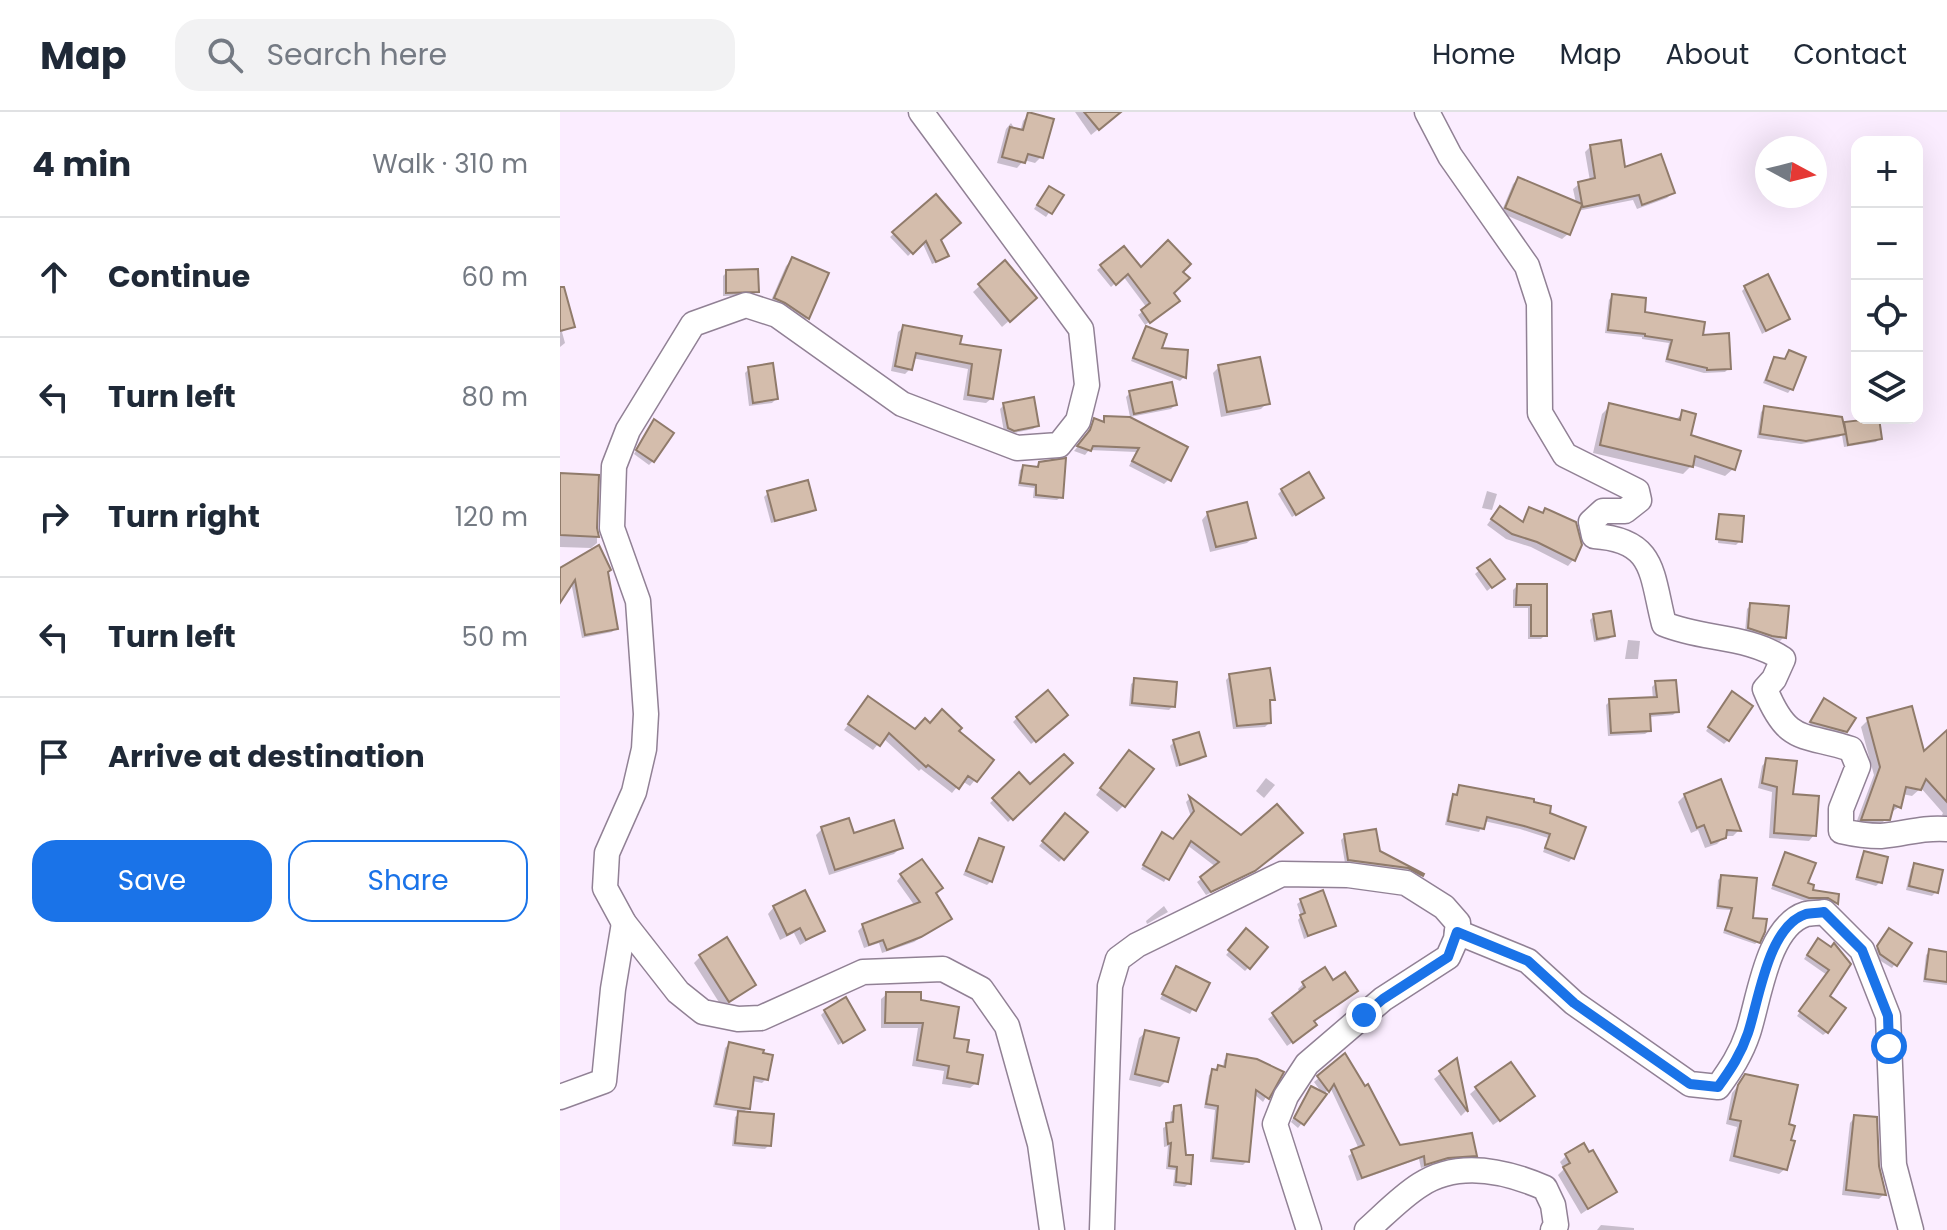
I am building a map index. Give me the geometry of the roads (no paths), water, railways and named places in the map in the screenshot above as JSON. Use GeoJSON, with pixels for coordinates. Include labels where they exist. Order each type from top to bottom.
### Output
{"type":"FeatureCollection","features":[{"type":"Feature","properties":{"kind":"street"},"geometry":{"type":"LineString","coordinates":[[921,112],[1081,329],[1087,385],[1078,421],[1059,445],[1017,448],[902,404],[777,315],[746,305],[693,324],[628,430],[614,466],[612,528],[638,601],[646,714],[644,749],[634,792],[607,853],[605,888],[624,923],[678,992],[703,1012],[738,1019],[761,1018],[863,972],[943,969],[981,989],[1007,1026],[1040,1144],[1052,1230]]}},
{"type":"Feature","properties":{"kind":"street"},"geometry":{"type":"LineString","coordinates":[[1427,112],[1450,156],[1527,266],[1539,303],[1540,413],[1565,455],[1637,491],[1639,500],[1625,511],[1603,511],[1591,522],[1594,536],[1614,537],[1636,547],[1651,568],[1664,624],[1679,630],[1766,648],[1783,659],[1774,679],[1765,689],[1775,714],[1795,734],[1851,749],[1858,766],[1841,809],[1841,831],[1884,836],[1925,827],[1947,829]]}},
{"type":"Feature","properties":{"kind":"street"},"geometry":{"type":"LineString","coordinates":[[1102,1230],[1110,986],[1118,959],[1137,945],[1282,874],[1348,875],[1406,883],[1444,907],[1458,923],[1457,932],[1448,957],[1383,999],[1307,1064],[1286,1096],[1275,1124],[1309,1230]]}},
{"type":"Feature","properties":{"kind":"street"},"geometry":{"type":"LineString","coordinates":[[1457,932],[1528,961],[1574,1003],[1690,1084],[1718,1087],[1735,1065],[1748,1032],[1770,952],[1791,925],[1804,915],[1824,912],[1862,950],[1888,1016],[1894,1165],[1911,1230]]}},
{"type":"Feature","properties":{"kind":"street"},"geometry":{"type":"LineString","coordinates":[[560,1097],[604,1081],[613,989],[624,923]]}},
{"type":"Feature","properties":{"kind":"street"},"geometry":{"type":"LineString","coordinates":[[1367,1230],[1419,1185],[1443,1173],[1478,1169],[1530,1181],[1545,1188],[1553,1205],[1556,1225],[1553,1230]]}}]}
